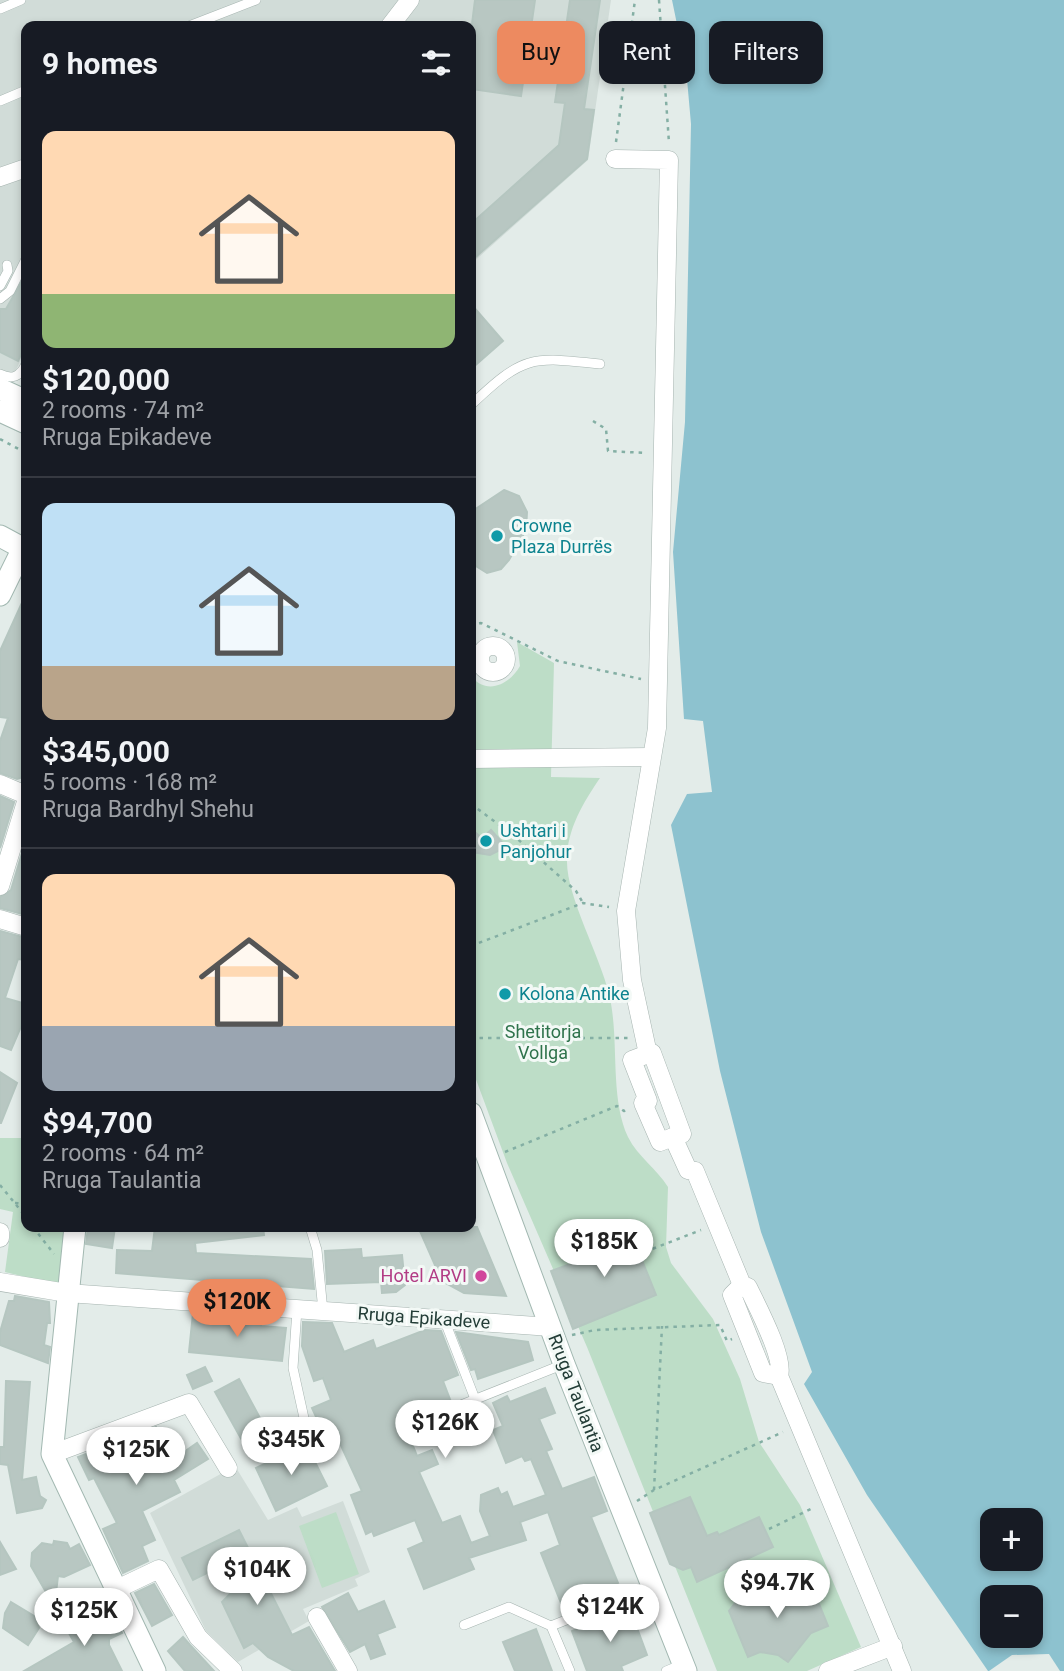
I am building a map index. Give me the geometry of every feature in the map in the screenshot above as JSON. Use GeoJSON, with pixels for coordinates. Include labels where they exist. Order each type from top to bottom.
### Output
{"type":"FeatureCollection","features":[{"type":"Feature","properties":{"kind":"main road"},"geometry":{"type":"LineString","coordinates":[[0,389],[21,399]]}},
{"type":"Feature","properties":{"kind":"main road"},"geometry":{"type":"LineString","coordinates":[[0,411],[21,422]]}},
{"type":"Feature","properties":{"kind":"main road"},"geometry":{"type":"LineString","coordinates":[[0,536],[21,547]]}},
{"type":"Feature","properties":{"kind":"main road"},"geometry":{"type":"LineString","coordinates":[[0,595],[21,555]]}},
{"type":"Feature","properties":{"kind":"main road","name":"Rruga Taulantia"},"geometry":{"type":"LineString","coordinates":[[476,1126],[564,1364],[652,1586],[678,1669]]}},
{"type":"Feature","properties":{"kind":"main road"},"geometry":{"type":"LineString","coordinates":[[74,1232],[52,1454],[155,1671]]}},
{"type":"Feature","properties":{"kind":"street"},"geometry":{"type":"LineString","coordinates":[[394,21],[410,0]]}},
{"type":"Feature","properties":{"kind":"street"},"geometry":{"type":"LineString","coordinates":[[615,153],[669,160],[657,728],[626,911],[632,981],[646,1046],[652,1053],[681,1134],[660,1142],[632,1060],[646,1046]]}},
{"type":"Feature","properties":{"kind":"street"},"geometry":{"type":"LineString","coordinates":[[0,177],[21,171]]}},
{"type":"Feature","properties":{"kind":"street"},"geometry":{"type":"LineString","coordinates":[[476,759],[651,757]]}},
{"type":"Feature","properties":{"kind":"street"},"geometry":{"type":"LineString","coordinates":[[0,784],[21,793]]}},
{"type":"Feature","properties":{"kind":"street"},"geometry":{"type":"LineString","coordinates":[[0,886],[21,818]]}},
{"type":"Feature","properties":{"kind":"street"},"geometry":{"type":"LineString","coordinates":[[0,919],[21,925]]}},
{"type":"Feature","properties":{"kind":"street"},"geometry":{"type":"LineString","coordinates":[[673,1137],[688,1170],[695,1171],[742,1286]]}},
{"type":"Feature","properties":{"kind":"street"},"geometry":{"type":"LineString","coordinates":[[0,1232],[0,1238]]}},
{"type":"Feature","properties":{"kind":"street","name":"Rruga Epikadeve"},"geometry":{"type":"LineString","coordinates":[[0,1282],[68,1283],[297,1309],[444,1319],[553,1333]]}},
{"type":"Feature","properties":{"kind":"street"},"geometry":{"type":"LineString","coordinates":[[742,1286],[732,1295],[763,1373],[779,1376]]}},
{"type":"Feature","properties":{"kind":"street"},"geometry":{"type":"LineString","coordinates":[[742,1286],[748,1287],[765,1326],[782,1368],[779,1376],[902,1671]]}},
{"type":"Feature","properties":{"kind":"street"},"geometry":{"type":"LineString","coordinates":[[52,1454],[189,1403],[228,1468]]}},
{"type":"Feature","properties":{"kind":"street"},"geometry":{"type":"LineString","coordinates":[[117,1588],[159,1569],[198,1637],[233,1671]]}},
{"type":"Feature","properties":{"kind":"street"},"geometry":{"type":"LineString","coordinates":[[317,1617],[348,1671]]}},
{"type":"Feature","properties":{"kind":"street"},"geometry":{"type":"LineString","coordinates":[[828,1671],[893,1646]]}},
{"type":"Feature","properties":{"kind":"lane"},"geometry":{"type":"LineString","coordinates":[[0,9],[21,0]]}},
{"type":"Feature","properties":{"kind":"lane"},"geometry":{"type":"LineString","coordinates":[[202,21],[256,0]]}},
{"type":"Feature","properties":{"kind":"lane"},"geometry":{"type":"LineString","coordinates":[[0,101],[21,92]]}},
{"type":"Feature","properties":{"kind":"lane"},"geometry":{"type":"LineString","coordinates":[[0,286],[8,271],[7,265]]}},
{"type":"Feature","properties":{"kind":"lane"},"geometry":{"type":"LineString","coordinates":[[0,299],[10,290],[21,269]]}},
{"type":"Feature","properties":{"kind":"lane"},"geometry":{"type":"LineString","coordinates":[[476,400],[495,383],[533,359],[600,364]]}},
{"type":"Feature","properties":{"kind":"lane"},"geometry":{"type":"LineString","coordinates":[[0,374],[11,378],[21,371]]}},
{"type":"Feature","properties":{"kind":"lane"},"geometry":{"type":"LineString","coordinates":[[312,1232],[317,1250],[323,1311]]}},
{"type":"Feature","properties":{"kind":"lane"},"geometry":{"type":"LineString","coordinates":[[297,1309],[293,1368],[304,1418]]}},
{"type":"Feature","properties":{"kind":"lane"},"geometry":{"type":"LineString","coordinates":[[444,1319],[475,1399]]}},
{"type":"Feature","properties":{"kind":"lane"},"geometry":{"type":"LineString","coordinates":[[456,1407],[564,1364]]}},
{"type":"Feature","properties":{"kind":"lane"},"geometry":{"type":"LineString","coordinates":[[551,1626],[652,1586]]}},
{"type":"Feature","properties":{"kind":"lane"},"geometry":{"type":"LineString","coordinates":[[464,1625],[509,1607],[551,1626],[570,1671]]}},
{"type":"Feature","properties":{"kind":"path"},"geometry":{"type":"LineString","coordinates":[[615,153],[635,0]]}},
{"type":"Feature","properties":{"kind":"path"},"geometry":{"type":"LineString","coordinates":[[659,0],[669,160]]}},
{"type":"Feature","properties":{"kind":"path"},"geometry":{"type":"LineString","coordinates":[[593,421],[606,429],[608,451],[662,454]]}},
{"type":"Feature","properties":{"kind":"path"},"geometry":{"type":"LineString","coordinates":[[0,439],[21,450]]}},
{"type":"Feature","properties":{"kind":"path"},"geometry":{"type":"LineString","coordinates":[[476,624],[481,623],[558,661],[636,680],[657,676]]}},
{"type":"Feature","properties":{"kind":"path"},"geometry":{"type":"LineString","coordinates":[[476,808],[513,835],[576,891],[583,903]]}},
{"type":"Feature","properties":{"kind":"path"},"geometry":{"type":"LineString","coordinates":[[476,944],[583,903],[626,911]]}},
{"type":"Feature","properties":{"kind":"path"},"geometry":{"type":"LineString","coordinates":[[476,1038],[646,1046]]}},
{"type":"Feature","properties":{"kind":"path"},"geometry":{"type":"LineString","coordinates":[[488,1157],[518,1148],[617,1106],[624,1111],[646,1102]]}},
{"type":"Feature","properties":{"kind":"path"},"geometry":{"type":"LineString","coordinates":[[0,1185],[21,1211]]}},
{"type":"Feature","properties":{"kind":"path"},"geometry":{"type":"LineString","coordinates":[[15,1203],[21,1204]]}},
{"type":"Feature","properties":{"kind":"path"},"geometry":{"type":"LineString","coordinates":[[629,1258],[717,1224]]}},
{"type":"Feature","properties":{"kind":"path"},"geometry":{"type":"LineString","coordinates":[[36,1232],[68,1283]]}},
{"type":"Feature","properties":{"kind":"path"},"geometry":{"type":"LineString","coordinates":[[553,1333],[720,1325],[727,1341],[747,1333]]}},
{"type":"Feature","properties":{"kind":"path"},"geometry":{"type":"LineString","coordinates":[[654,1490],[662,1326]]}},
{"type":"Feature","properties":{"kind":"path"},"geometry":{"type":"LineString","coordinates":[[623,1510],[654,1490],[799,1425]]}},
{"type":"Feature","properties":{"kind":"path"},"geometry":{"type":"LineString","coordinates":[[769,1529],[831,1500]]}},
{"type":"Feature","properties":{"kind":"shaded area"},"geometry":{"type":"Polygon","coordinates":[[[0,0],[611,0],[608,21],[599,21],[599,83],[588,160],[476,260],[476,21],[21,21],[21,359],[11,382],[0,377],[0,0]]]}},
{"type":"Feature","properties":{"kind":"shaded area"},"geometry":{"type":"Polygon","coordinates":[[[235,1466],[268,1520],[297,1507],[302,1517],[343,1501],[370,1572],[355,1579],[358,1586],[303,1609],[309,1621],[238,1662],[206,1631],[150,1513],[235,1466]]]}},
{"type":"Feature","properties":{"kind":"green space","name":"Shetitorja Vollga"},"geometry":{"type":"Polygon","coordinates":[[[517,642],[554,663],[551,777],[600,778],[582,807],[569,839],[568,876],[609,994],[622,1121],[632,1144],[668,1187],[666,1247],[671,1263],[713,1319],[740,1379],[759,1442],[800,1505],[861,1647],[807,1671],[717,1671],[587,1347],[507,1163],[476,1079],[476,681],[484,685],[498,685],[510,678],[520,666],[517,642]]]}},
{"type":"Feature","properties":{"kind":"green space"},"geometry":{"type":"Polygon","coordinates":[[[0,1138],[21,1138],[21,1232],[69,1232],[63,1286],[5,1272],[13,1212],[0,1209],[0,1138]]]}},
{"type":"Feature","properties":{"kind":"green space"},"geometry":{"type":"Polygon","coordinates":[[[336,1512],[359,1574],[322,1588],[299,1526],[336,1512]]]}},
{"type":"Feature","properties":{"kind":"water"},"geometry":{"type":"Polygon","coordinates":[[[672,0],[1064,0],[1064,1671],[988,1671],[867,1495],[804,1384],[812,1372],[761,1232],[720,1071],[671,825],[687,794],[712,792],[703,721],[684,719],[673,552],[685,422],[691,124],[687,84],[695,84],[695,21],[676,21],[672,0]]]}},
{"type":"Feature","properties":{"kind":"pier"},"geometry":{"type":"Polygon","coordinates":[[[1049,1654],[1060,1671],[989,1671],[1012,1655],[1049,1654]]]}},
{"type":"Feature","properties":{"kind":"building"},"geometry":{"type":"Polygon","coordinates":[[[475,0],[535,0],[532,21],[497,21],[497,84],[523,84],[521,96],[476,90],[476,21],[472,21],[475,0]]]}},
{"type":"Feature","properties":{"kind":"building"},"geometry":{"type":"Polygon","coordinates":[[[570,0],[600,0],[584,109],[594,110],[587,159],[476,257],[476,220],[559,145],[565,103],[555,102],[558,84],[585,84],[585,21],[567,21],[570,0]]]}},
{"type":"Feature","properties":{"kind":"building"},"geometry":{"type":"Polygon","coordinates":[[[21,283],[21,355],[18,361],[0,352],[0,309],[6,309],[21,283]]]}},
{"type":"Feature","properties":{"kind":"building"},"geometry":{"type":"Polygon","coordinates":[[[476,310],[503,341],[476,365],[476,310]]]}},
{"type":"Feature","properties":{"kind":"building","name":"Crowne Plaza Durrës"},"geometry":{"type":"Polygon","coordinates":[[[504,490],[519,496],[527,512],[526,530],[501,569],[487,573],[476,566],[476,509],[504,490]]]}},
{"type":"Feature","properties":{"kind":"building"},"geometry":{"type":"Polygon","coordinates":[[[21,605],[21,778],[17,779],[0,773],[0,741],[8,718],[0,717],[0,651],[21,605]]]}},
{"type":"Feature","properties":{"kind":"building"},"geometry":{"type":"Polygon","coordinates":[[[0,796],[14,802],[0,848],[0,796]]]}},
{"type":"Feature","properties":{"kind":"building","name":"Ushtari i Panjohur"},"geometry":{"type":"Polygon","coordinates":[[[491,830],[506,847],[490,855],[476,853],[476,833],[482,838],[491,830]]]}},
{"type":"Feature","properties":{"kind":"building"},"geometry":{"type":"Polygon","coordinates":[[[21,857],[21,914],[0,908],[0,897],[11,890],[21,857]]]}},
{"type":"Feature","properties":{"kind":"building"},"geometry":{"type":"Polygon","coordinates":[[[0,931],[21,937],[21,959],[18,959],[5,998],[21,1003],[21,1027],[11,1050],[0,1046],[0,931]]]}},
{"type":"Feature","properties":{"kind":"building"},"geometry":{"type":"Polygon","coordinates":[[[0,1072],[17,1083],[1,1123],[0,1123],[0,1072]]]}},
{"type":"Feature","properties":{"kind":"building"},"geometry":{"type":"Polygon","coordinates":[[[627,1223],[656,1295],[573,1329],[551,1271],[592,1256],[587,1242],[627,1223]]]}},
{"type":"Feature","properties":{"kind":"building"},"geometry":{"type":"Polygon","coordinates":[[[477,1227],[506,1296],[464,1293],[442,1281],[420,1232],[476,1232],[477,1227]]]}},
{"type":"Feature","properties":{"kind":"building"},"geometry":{"type":"Polygon","coordinates":[[[87,1232],[114,1232],[112,1248],[86,1244],[87,1232]]]}},
{"type":"Feature","properties":{"kind":"building"},"geometry":{"type":"Polygon","coordinates":[[[154,1232],[264,1232],[264,1235],[195,1243],[196,1253],[311,1259],[314,1289],[116,1273],[117,1250],[152,1251],[154,1232]]]}},
{"type":"Feature","properties":{"kind":"building"},"geometry":{"type":"Polygon","coordinates":[[[361,1249],[362,1258],[402,1255],[405,1285],[396,1292],[382,1293],[381,1282],[327,1284],[325,1251],[361,1249]]]}},
{"type":"Feature","properties":{"kind":"building"},"geometry":{"type":"Polygon","coordinates":[[[15,1296],[49,1302],[50,1323],[47,1323],[44,1345],[50,1347],[48,1363],[0,1345],[0,1332],[9,1301],[14,1301],[15,1296]]]}},
{"type":"Feature","properties":{"kind":"building"},"geometry":{"type":"Polygon","coordinates":[[[193,1313],[207,1314],[206,1320],[248,1325],[248,1317],[262,1318],[261,1326],[286,1328],[282,1361],[189,1352],[193,1313]]]}},
{"type":"Feature","properties":{"kind":"building"},"geometry":{"type":"Polygon","coordinates":[[[303,1322],[332,1323],[344,1352],[373,1340],[376,1349],[425,1330],[441,1331],[458,1375],[443,1381],[451,1402],[404,1424],[417,1456],[432,1450],[438,1464],[419,1472],[442,1523],[460,1516],[471,1543],[490,1536],[480,1511],[481,1495],[498,1488],[501,1495],[507,1492],[513,1507],[546,1495],[531,1459],[525,1461],[522,1456],[506,1463],[493,1430],[503,1426],[493,1403],[507,1396],[510,1402],[545,1388],[555,1413],[539,1419],[552,1449],[546,1451],[562,1489],[594,1477],[607,1511],[591,1517],[618,1583],[561,1603],[541,1553],[560,1545],[548,1512],[520,1522],[526,1540],[469,1558],[474,1569],[424,1589],[408,1549],[424,1542],[415,1520],[374,1536],[372,1531],[366,1534],[351,1495],[362,1491],[338,1439],[328,1443],[312,1408],[331,1400],[323,1378],[314,1381],[302,1346],[303,1322]]]}},
{"type":"Feature","properties":{"kind":"building"},"geometry":{"type":"Polygon","coordinates":[[[456,1332],[528,1342],[533,1360],[478,1379],[475,1369],[471,1370],[456,1332]]]}},
{"type":"Feature","properties":{"kind":"building"},"geometry":{"type":"Polygon","coordinates":[[[205,1367],[212,1381],[193,1389],[187,1375],[205,1367]]]}},
{"type":"Feature","properties":{"kind":"building"},"geometry":{"type":"Polygon","coordinates":[[[239,1379],[267,1431],[244,1444],[215,1392],[239,1379]]]}},
{"type":"Feature","properties":{"kind":"building"},"geometry":{"type":"Polygon","coordinates":[[[6,1381],[30,1382],[22,1480],[36,1477],[40,1496],[46,1500],[42,1508],[17,1513],[8,1465],[0,1464],[0,1447],[4,1447],[6,1381]]]}},
{"type":"Feature","properties":{"kind":"building"},"geometry":{"type":"Polygon","coordinates":[[[156,1427],[174,1459],[197,1443],[208,1459],[174,1480],[180,1492],[142,1511],[155,1540],[142,1546],[148,1561],[123,1573],[103,1529],[117,1523],[94,1478],[89,1480],[78,1457],[156,1427]]]}},
{"type":"Feature","properties":{"kind":"building"},"geometry":{"type":"Polygon","coordinates":[[[306,1444],[327,1486],[276,1511],[256,1468],[306,1444]]]}},
{"type":"Feature","properties":{"kind":"building"},"geometry":{"type":"Polygon","coordinates":[[[690,1497],[707,1536],[717,1532],[719,1535],[759,1517],[773,1547],[697,1582],[691,1567],[683,1570],[670,1564],[650,1513],[690,1497]]]}},
{"type":"Feature","properties":{"kind":"building"},"geometry":{"type":"Polygon","coordinates":[[[239,1530],[292,1635],[309,1627],[335,1671],[294,1671],[268,1657],[253,1643],[244,1648],[222,1602],[246,1578],[231,1585],[221,1566],[193,1580],[182,1558],[239,1530]]]}},
{"type":"Feature","properties":{"kind":"building"},"geometry":{"type":"Polygon","coordinates":[[[54,1541],[67,1543],[70,1549],[79,1544],[90,1565],[64,1577],[58,1576],[56,1593],[46,1592],[31,1566],[32,1553],[42,1543],[53,1545],[54,1541]]]}},
{"type":"Feature","properties":{"kind":"building"},"geometry":{"type":"Polygon","coordinates":[[[0,1542],[16,1569],[0,1575],[0,1542]]]}},
{"type":"Feature","properties":{"kind":"building"},"geometry":{"type":"Polygon","coordinates":[[[808,1577],[828,1626],[811,1633],[788,1662],[778,1655],[760,1652],[748,1657],[729,1611],[746,1589],[799,1598],[793,1584],[808,1577]]]}},
{"type":"Feature","properties":{"kind":"building"},"geometry":{"type":"Polygon","coordinates":[[[154,1584],[172,1615],[152,1626],[135,1593],[154,1584]]]}},
{"type":"Feature","properties":{"kind":"building"},"geometry":{"type":"Polygon","coordinates":[[[348,1593],[358,1612],[384,1601],[395,1627],[377,1634],[385,1654],[371,1659],[365,1644],[350,1652],[322,1607],[348,1593]]]}},
{"type":"Feature","properties":{"kind":"building"},"geometry":{"type":"Polygon","coordinates":[[[11,1602],[34,1616],[39,1628],[28,1645],[3,1628],[5,1613],[11,1602]]]}},
{"type":"Feature","properties":{"kind":"building"},"geometry":{"type":"Polygon","coordinates":[[[630,1609],[647,1655],[621,1666],[623,1671],[587,1671],[572,1631],[588,1625],[589,1630],[614,1621],[612,1615],[630,1609]]]}},
{"type":"Feature","properties":{"kind":"building"},"geometry":{"type":"Polygon","coordinates":[[[82,1610],[94,1630],[116,1619],[122,1633],[109,1639],[109,1645],[122,1671],[24,1671],[74,1642],[62,1621],[82,1610]]]}},
{"type":"Feature","properties":{"kind":"building"},"geometry":{"type":"Polygon","coordinates":[[[536,1629],[552,1671],[515,1671],[503,1642],[536,1629]]]}},
{"type":"Feature","properties":{"kind":"building"},"geometry":{"type":"Polygon","coordinates":[[[183,1637],[214,1671],[185,1671],[168,1651],[183,1637]]]}},
{"type":"Feature","properties":{"kind":"place","name":"Crowne Plaza Durrës"},"geometry":{"type":"Point","coordinates":[497,536]}},
{"type":"Feature","properties":{"kind":"place","name":"Ushtari i Panjohur"},"geometry":{"type":"Point","coordinates":[486,841]}},
{"type":"Feature","properties":{"kind":"place","name":"Kolona Antike"},"geometry":{"type":"Point","coordinates":[505,994]}},
{"type":"Feature","properties":{"kind":"place","name":"Hotel ARVI"},"geometry":{"type":"Point","coordinates":[481,1276]}}]}
